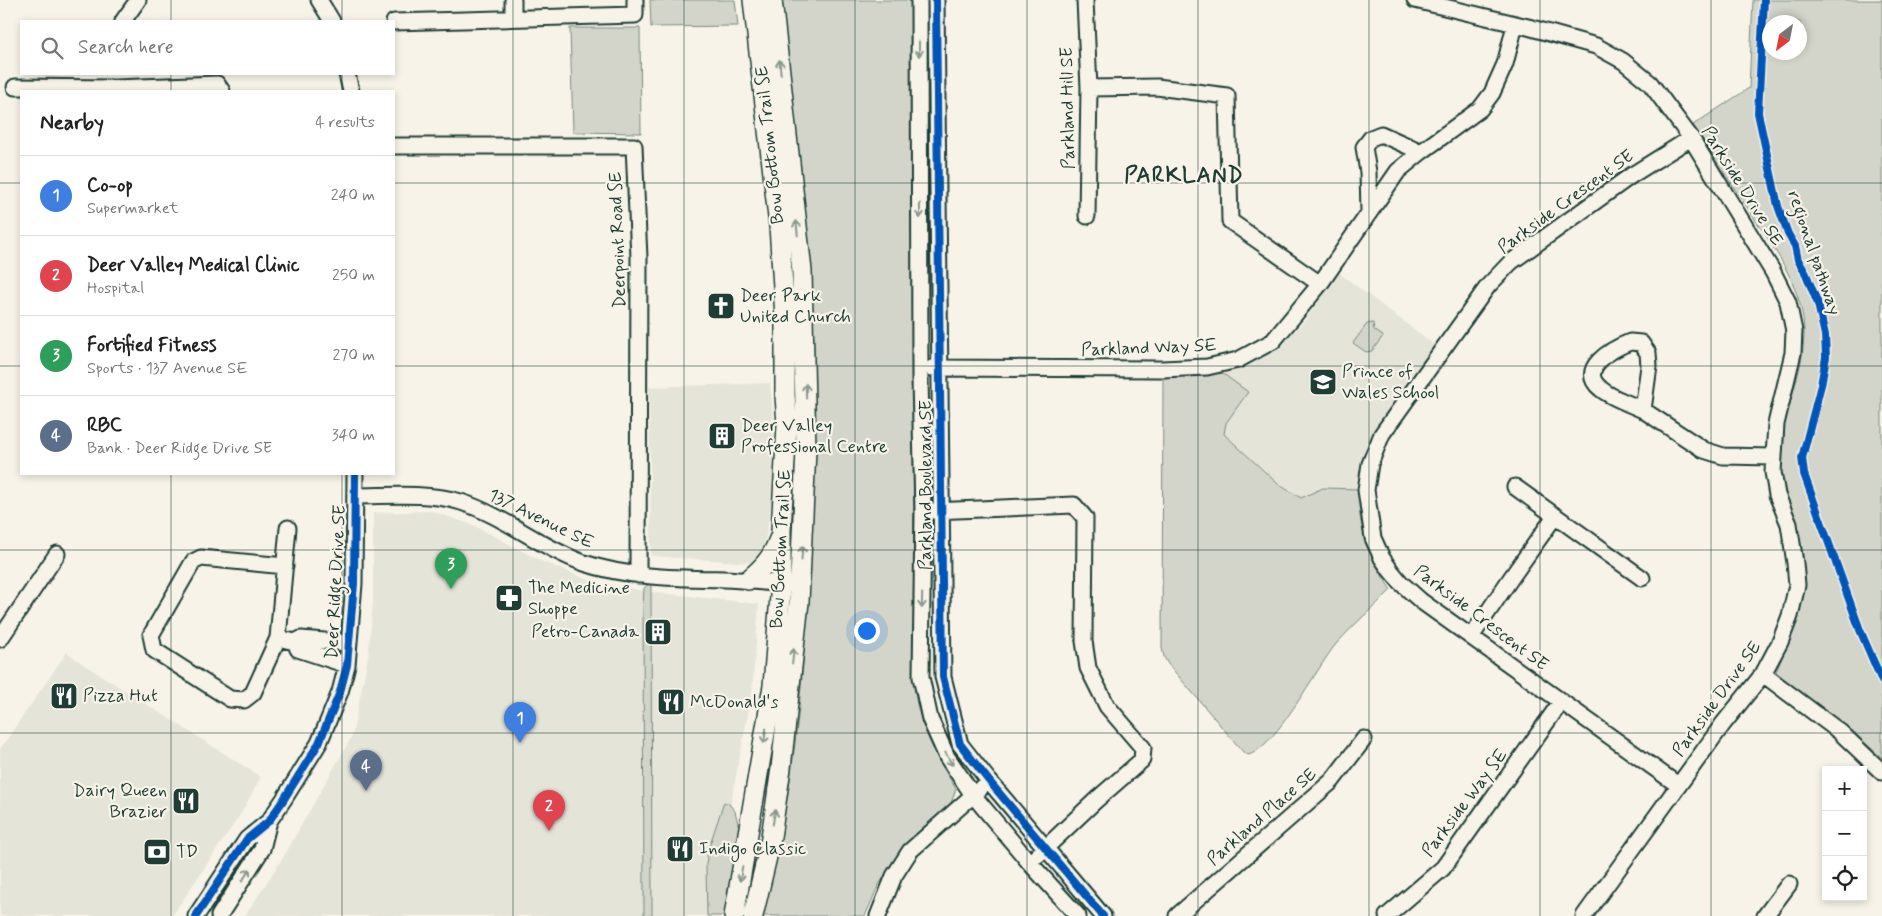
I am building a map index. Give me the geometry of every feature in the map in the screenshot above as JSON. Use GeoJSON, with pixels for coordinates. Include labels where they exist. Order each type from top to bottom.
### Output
{"type":"FeatureCollection","features":[{"type":"Feature","properties":{"kind":"main road","name":"Bow Bottom Trail SE"},"geometry":{"type":"LineString","coordinates":[[734,916],[791,584],[782,531],[787,425],[785,317],[778,216],[753,0]]}},
{"type":"Feature","properties":{"kind":"main road","name":"Bow Bottom Trail SE"},"geometry":{"type":"LineString","coordinates":[[753,916],[770,844],[781,768],[791,584],[806,450],[802,271],[772,0]]}},
{"type":"Feature","properties":{"kind":"main road"},"geometry":{"type":"LineString","coordinates":[[748,580],[763,568],[771,557],[782,531]]}},
{"type":"Feature","properties":{"kind":"street"},"geometry":{"type":"LineString","coordinates":[[123,20],[138,0]]}},
{"type":"Feature","properties":{"kind":"street"},"geometry":{"type":"LineString","coordinates":[[319,0],[331,20]]}},
{"type":"Feature","properties":{"kind":"street"},"geometry":{"type":"LineString","coordinates":[[513,0],[513,18]]}},
{"type":"Feature","properties":{"kind":"street"},"geometry":{"type":"LineString","coordinates":[[395,22],[635,15],[635,0]]}},
{"type":"Feature","properties":{"kind":"street","name":"Parkland Boulevard SE"},"geometry":{"type":"LineString","coordinates":[[919,0],[920,368],[923,511],[921,677],[930,719],[947,757],[973,795],[1029,862],[1078,916]]}},
{"type":"Feature","properties":{"kind":"street","name":"Parkland Boulevard SE"},"geometry":{"type":"LineString","coordinates":[[936,0],[943,676],[960,744],[989,782],[1103,916]]}},
{"type":"Feature","properties":{"kind":"street","name":"Parkland Hill SE"},"geometry":{"type":"LineString","coordinates":[[1085,0],[1089,88],[1087,216]]}},
{"type":"Feature","properties":{"kind":"street","name":"Parkside Drive SE"},"geometry":{"type":"LineString","coordinates":[[1415,0],[1596,46],[1623,60],[1650,83],[1690,138],[1774,272],[1788,302],[1794,331],[1793,353],[1776,424],[1773,457],[1773,472],[1777,495],[1789,524],[1795,563],[1797,585],[1790,616],[1780,642],[1762,674],[1723,724],[1584,916]]}},
{"type":"Feature","properties":{"kind":"street","name":"Parkland Way SE"},"geometry":{"type":"LineString","coordinates":[[920,368],[1187,368],[1224,364],[1238,360],[1273,340],[1320,284],[1398,170],[1480,109],[1492,93],[1505,64],[1515,24]]}},
{"type":"Feature","properties":{"kind":"street"},"geometry":{"type":"LineString","coordinates":[[347,75],[351,90]]}},
{"type":"Feature","properties":{"kind":"street"},"geometry":{"type":"LineString","coordinates":[[15,87],[115,84],[216,84],[221,90]]}},
{"type":"Feature","properties":{"kind":"street"},"geometry":{"type":"LineString","coordinates":[[1089,88],[1157,87],[1227,96],[1230,221],[1320,284]]}},
{"type":"Feature","properties":{"kind":"street"},"geometry":{"type":"LineString","coordinates":[[1369,212],[1368,172],[1364,147],[1371,138],[1381,134],[1421,152]]}},
{"type":"Feature","properties":{"kind":"street","name":"Parkside Crescent SE"},"geometry":{"type":"LineString","coordinates":[[1678,786],[1421,601],[1401,583],[1382,558],[1374,538],[1366,490],[1370,464],[1382,434],[1488,286],[1511,262],[1632,175],[1690,138]]}},
{"type":"Feature","properties":{"kind":"street","name":"Deerpoint Road SE"},"geometry":{"type":"LineString","coordinates":[[395,146],[634,146],[639,268],[638,574]]}},
{"type":"Feature","properties":{"kind":"street"},"geometry":{"type":"LineString","coordinates":[[1643,410],[1649,366],[1648,353],[1641,343],[1630,342],[1617,347],[1597,363],[1592,372],[1594,382],[1603,391],[1643,410],[1704,450],[1724,456],[1773,457]]}},
{"type":"Feature","properties":{"kind":"street","name":"Deer Ridge Drive SE"},"geometry":{"type":"LineString","coordinates":[[196,916],[247,839],[269,821],[319,743],[340,692],[347,665],[354,584],[355,475]]}},
{"type":"Feature","properties":{"kind":"street"},"geometry":{"type":"LineString","coordinates":[[1515,487],[1642,578]]}},
{"type":"Feature","properties":{"kind":"street","name":"137 Avenue SE"},"geometry":{"type":"LineString","coordinates":[[355,496],[426,496],[461,502],[584,563],[638,574],[791,584]]}},
{"type":"Feature","properties":{"kind":"street"},"geometry":{"type":"LineString","coordinates":[[923,511],[1074,505],[1085,518],[1084,641],[1088,668],[1107,706],[1143,748],[1142,760],[1029,862]]}},
{"type":"Feature","properties":{"kind":"street"},"geometry":{"type":"LineString","coordinates":[[1471,637],[1556,516]]}},
{"type":"Feature","properties":{"kind":"street"},"geometry":{"type":"LineString","coordinates":[[284,566],[201,558],[193,562],[151,634],[154,650],[230,699],[244,700],[253,693],[278,638],[288,528]]}},
{"type":"Feature","properties":{"kind":"street"},"geometry":{"type":"LineString","coordinates":[[0,639],[57,554]]}},
{"type":"Feature","properties":{"kind":"street"},"geometry":{"type":"LineString","coordinates":[[278,638],[295,642],[301,639],[348,643]]}},
{"type":"Feature","properties":{"kind":"street"},"geometry":{"type":"LineString","coordinates":[[295,642],[298,649],[347,665]]}},
{"type":"Feature","properties":{"kind":"street"},"geometry":{"type":"LineString","coordinates":[[1762,674],[1840,732],[1882,772]]}},
{"type":"Feature","properties":{"kind":"street","name":"Parkside Way SE"},"geometry":{"type":"LineString","coordinates":[[1387,916],[1443,868],[1561,702]]}},
{"type":"Feature","properties":{"kind":"street","name":"Parkland Place SE"},"geometry":{"type":"LineString","coordinates":[[1177,916],[1332,781],[1364,739]]}},
{"type":"Feature","properties":{"kind":"street"},"geometry":{"type":"LineString","coordinates":[[878,916],[894,876],[910,851],[989,782]]}},
{"type":"Feature","properties":{"kind":"street","name":"Deer Ridge Drive SE"},"geometry":{"type":"LineString","coordinates":[[219,916],[262,849],[269,821]]}},
{"type":"Feature","properties":{"kind":"street"},"geometry":{"type":"LineString","coordinates":[[1765,916],[1789,884]]}},
{"type":"Feature","properties":{"kind":"shaded area"},"geometry":{"type":"Polygon","coordinates":[[[650,0],[735,0],[738,26],[651,27],[650,0]]]}},
{"type":"Feature","properties":{"kind":"shaded area"},"geometry":{"type":"Polygon","coordinates":[[[780,0],[912,0],[914,674],[916,701],[921,720],[934,751],[956,789],[951,803],[910,843],[879,884],[865,916],[762,916],[784,816],[799,708],[811,526],[814,414],[814,346],[809,259],[796,129],[780,0]]]}},
{"type":"Feature","properties":{"kind":"shaded area"},"geometry":{"type":"Polygon","coordinates":[[[1753,0],[1882,0],[1882,758],[1831,714],[1775,675],[1799,609],[1804,576],[1800,540],[1781,480],[1780,471],[1780,454],[1785,421],[1802,354],[1804,337],[1803,319],[1799,301],[1785,267],[1693,125],[1749,88],[1753,0]]]}},
{"type":"Feature","properties":{"kind":"shaded area"},"geometry":{"type":"Polygon","coordinates":[[[570,28],[640,28],[641,133],[573,132],[570,28]]]}},
{"type":"Feature","properties":{"kind":"shaded area","name":"Prince of Wales School"},"geometry":{"type":"Polygon","coordinates":[[[1339,273],[1436,346],[1378,428],[1361,467],[1359,489],[1323,488],[1301,498],[1275,481],[1224,434],[1226,423],[1233,411],[1222,373],[1252,363],[1272,351],[1288,338],[1305,320],[1339,273]]]}},
{"type":"Feature","properties":{"kind":"shaded area"},"geometry":{"type":"Polygon","coordinates":[[[1373,323],[1374,330],[1383,336],[1372,351],[1366,352],[1353,343],[1367,324],[1373,323]]]}},
{"type":"Feature","properties":{"kind":"shaded area"},"geometry":{"type":"Polygon","coordinates":[[[1222,373],[1248,392],[1226,423],[1224,434],[1278,484],[1301,498],[1323,488],[1359,489],[1360,518],[1366,542],[1376,565],[1391,590],[1336,644],[1284,722],[1272,737],[1249,755],[1244,753],[1168,664],[1162,648],[1163,378],[1222,373]]]}},
{"type":"Feature","properties":{"kind":"shaded area"},"geometry":{"type":"Polygon","coordinates":[[[770,383],[778,470],[764,546],[754,563],[651,556],[649,387],[770,383]]]}},
{"type":"Feature","properties":{"kind":"shaded area"},"geometry":{"type":"Polygon","coordinates":[[[431,511],[473,525],[539,560],[596,583],[644,591],[759,604],[752,693],[709,916],[245,916],[284,856],[352,736],[368,658],[373,602],[373,513],[431,511]]]}},
{"type":"Feature","properties":{"kind":"shaded area"},"geometry":{"type":"Polygon","coordinates":[[[649,584],[651,585],[652,916],[644,916],[643,610],[644,588],[649,584]]]}},
{"type":"Feature","properties":{"kind":"shaded area"},"geometry":{"type":"Polygon","coordinates":[[[67,652],[261,777],[240,815],[172,916],[0,916],[0,749],[67,652]]]}},
{"type":"Feature","properties":{"kind":"shaded area"},"geometry":{"type":"Polygon","coordinates":[[[724,802],[729,804],[735,811],[740,832],[726,916],[707,916],[706,864],[708,850],[724,802]]]}},
{"type":"Feature","properties":{"kind":"cycle path"},"geometry":{"type":"LineString","coordinates":[[936,0],[943,677],[960,744],[1103,916]]}},
{"type":"Feature","properties":{"kind":"cycle path","name":"regional pathway"},"geometry":{"type":"LineString","coordinates":[[1764,0],[1758,113],[1778,206],[1788,234],[1795,246],[1798,260],[1818,304],[1825,335],[1826,357],[1821,385],[1802,458],[1804,474],[1860,630],[1882,681]]}},
{"type":"Feature","properties":{"kind":"cycle path"},"geometry":{"type":"LineString","coordinates":[[196,916],[247,839],[269,821],[284,799],[319,743],[340,692],[347,665],[354,584],[355,475]]}},
{"type":"Feature","properties":{"kind":"place","name":"Deer Park United Church"},"geometry":{"type":"Point","coordinates":[721,306]}},
{"type":"Feature","properties":{"kind":"place","name":"Prince of Wales School"},"geometry":{"type":"Point","coordinates":[1323,382]}},
{"type":"Feature","properties":{"kind":"place","name":"Deer Valley Professional Centre"},"geometry":{"type":"Point","coordinates":[722,436]}},
{"type":"Feature","properties":{"kind":"place","name":"Fortified Fitness"},"geometry":{"type":"Point","coordinates":[451,589]}},
{"type":"Feature","properties":{"kind":"place","name":"The Medicine Shoppe"},"geometry":{"type":"Point","coordinates":[509,598]}},
{"type":"Feature","properties":{"kind":"place","name":"Petro-Canada"},"geometry":{"type":"Point","coordinates":[658,632]}},
{"type":"Feature","properties":{"kind":"place","name":"Pizza Hut"},"geometry":{"type":"Point","coordinates":[64,696]}},
{"type":"Feature","properties":{"kind":"place","name":"McDonald's"},"geometry":{"type":"Point","coordinates":[671,702]}},
{"type":"Feature","properties":{"kind":"place","name":"Co-op"},"geometry":{"type":"Point","coordinates":[520,743]}},
{"type":"Feature","properties":{"kind":"place","name":"RBC"},"geometry":{"type":"Point","coordinates":[366,791]}},
{"type":"Feature","properties":{"kind":"place","name":"Dairy Queen Brazier"},"geometry":{"type":"Point","coordinates":[186,801]}},
{"type":"Feature","properties":{"kind":"place","name":"Deer Valley Medical Clinic"},"geometry":{"type":"Point","coordinates":[549,831]}},
{"type":"Feature","properties":{"kind":"place","name":"Indigo Classic"},"geometry":{"type":"Point","coordinates":[680,849]}},
{"type":"Feature","properties":{"kind":"place","name":"TD"},"geometry":{"type":"Point","coordinates":[157,852]}},
{"type":"Feature","properties":{"kind":"district","name":"PARKLAND"},"geometry":{"type":"Point","coordinates":[1184,176]}}]}
